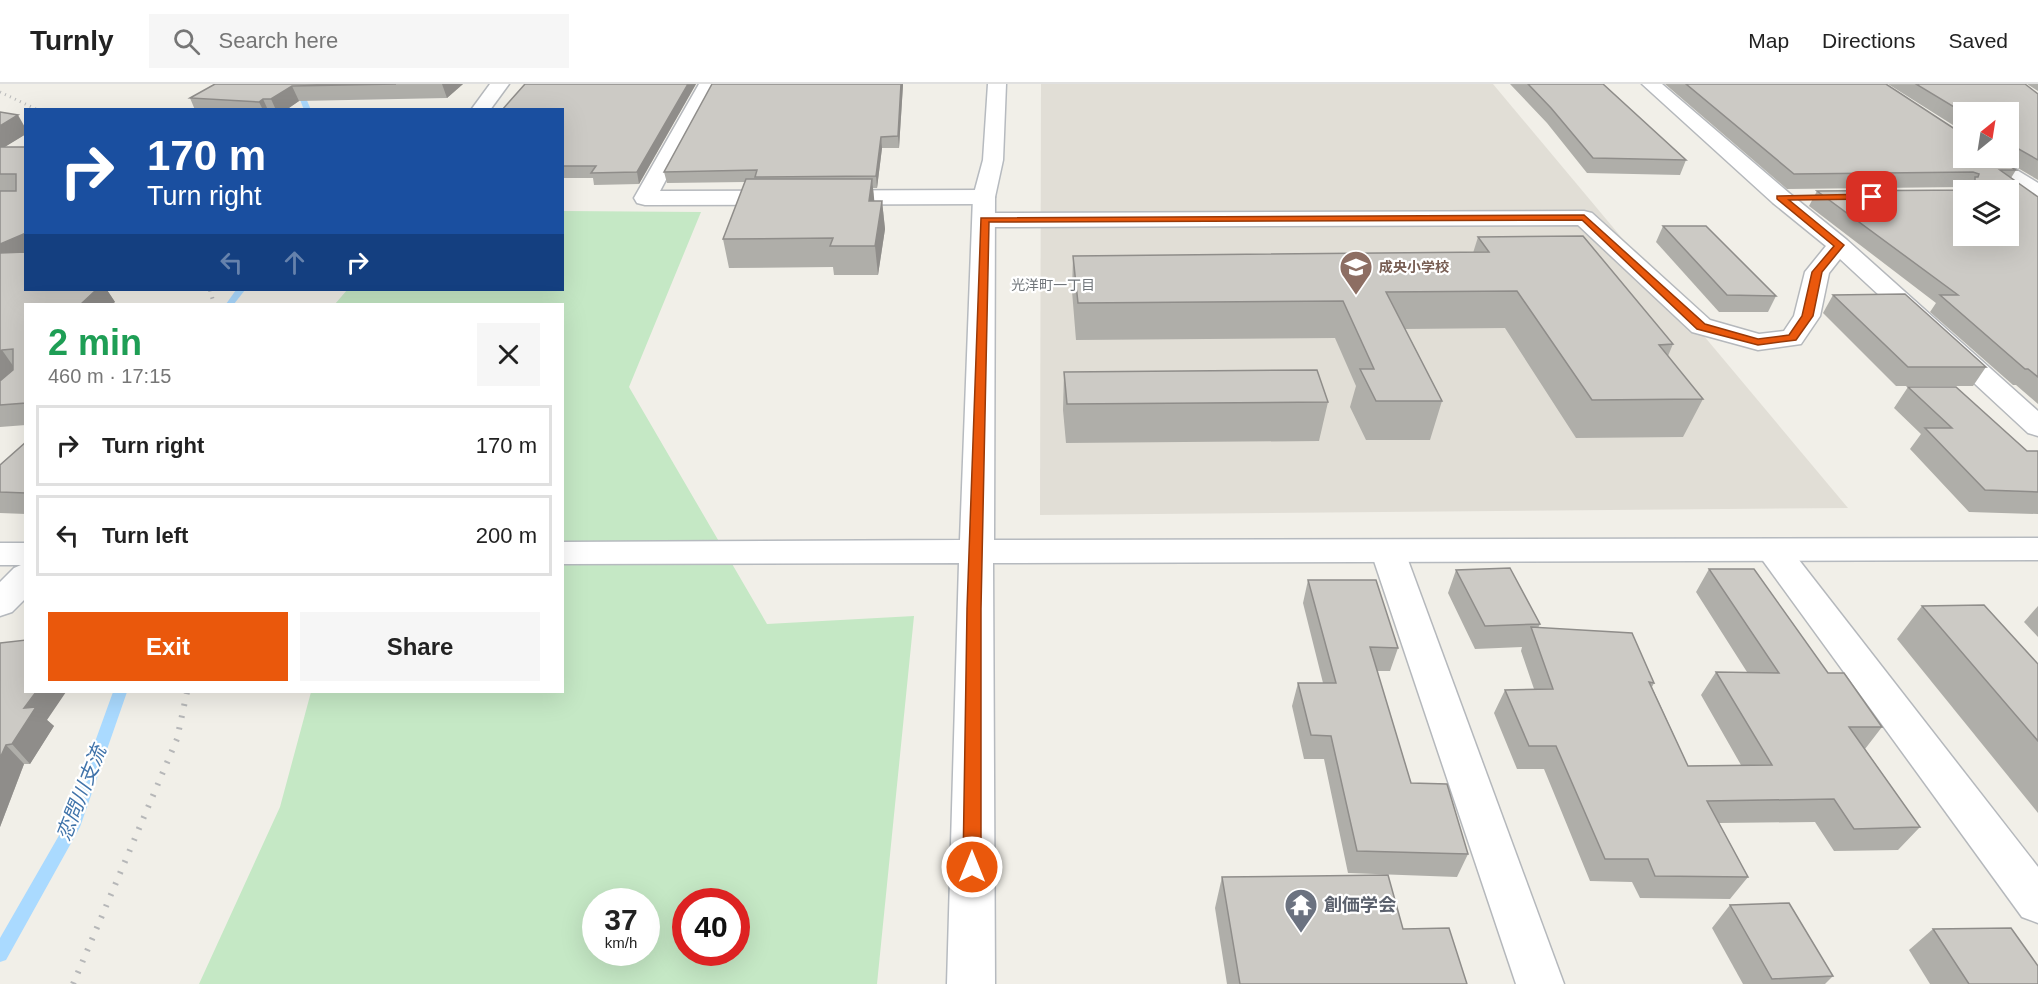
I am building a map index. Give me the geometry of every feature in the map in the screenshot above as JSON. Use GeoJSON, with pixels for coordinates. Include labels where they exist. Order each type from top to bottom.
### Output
{"type":"FeatureCollection","features":[{"type":"Feature","properties":{"kind":"street"},"geometry":{"type":"LineString","coordinates":[[482,108],[500,84]]}},
{"type":"Feature","properties":{"kind":"street"},"geometry":{"type":"LineString","coordinates":[[708,84],[645,198],[984,208],[1584,218],[1701,326],[1758,342],[1792,338],[1807,316],[1817,272],[1839,245]]}},
{"type":"Feature","properties":{"kind":"street"},"geometry":{"type":"LineString","coordinates":[[971,984],[976,554],[984,208],[993,160],[997,84]]}},
{"type":"Feature","properties":{"kind":"street"},"geometry":{"type":"LineString","coordinates":[[1651,84],[1780,198],[1839,245],[2038,427]]}},
{"type":"Feature","properties":{"kind":"street"},"geometry":{"type":"LineString","coordinates":[[1999,168],[2038,194]]}},
{"type":"Feature","properties":{"kind":"street"},"geometry":{"type":"LineString","coordinates":[[2019,195],[2038,194]]}},
{"type":"Feature","properties":{"kind":"street"},"geometry":{"type":"LineString","coordinates":[[1780,198],[1815,197]]}},
{"type":"Feature","properties":{"kind":"street"},"geometry":{"type":"LineString","coordinates":[[564,553],[976,554],[2038,549]]}},
{"type":"Feature","properties":{"kind":"street"},"geometry":{"type":"LineString","coordinates":[[1773,550],[2038,902]]}},
{"type":"Feature","properties":{"kind":"street"},"geometry":{"type":"LineString","coordinates":[[1388,552],[1540,984]]}},
{"type":"Feature","properties":{"kind":"street"},"geometry":{"type":"LineString","coordinates":[[0,554],[24,554]]}},
{"type":"Feature","properties":{"kind":"street"},"geometry":{"type":"LineString","coordinates":[[0,603],[24,578]]}},
{"type":"Feature","properties":{"kind":"shaded area","name":"成央小学校"},"geometry":{"type":"Polygon","coordinates":[[[1041,84],[1493,84],[1848,508],[1040,515],[1041,84]]]}},
{"type":"Feature","properties":{"kind":"green space"},"geometry":{"type":"Polygon","coordinates":[[[564,211],[701,212],[629,387],[767,624],[914,616],[877,984],[199,984],[280,807],[311,693],[564,693],[564,303],[336,303],[346,291],[564,291],[564,211]]]}},
{"type":"Feature","properties":{"kind":"building"},"geometry":{"type":"Polygon","coordinates":[[[215,84],[396,84],[292,86],[271,99],[263,99],[259,102],[190,98],[215,84]]]}},
{"type":"Feature","properties":{"kind":"building"},"geometry":{"type":"Polygon","coordinates":[[[525,84],[688,84],[637,172],[591,173],[596,166],[564,166],[564,108],[504,108],[525,84]]]}},
{"type":"Feature","properties":{"kind":"building"},"geometry":{"type":"Polygon","coordinates":[[[712,84],[901,84],[898,136],[881,137],[876,176],[755,177],[757,170],[664,172],[712,84]]]}},
{"type":"Feature","properties":{"kind":"building"},"geometry":{"type":"Polygon","coordinates":[[[1528,84],[1603,84],[1686,160],[1593,158],[1528,84]]]}},
{"type":"Feature","properties":{"kind":"building"},"geometry":{"type":"Polygon","coordinates":[[[1686,84],[1886,84],[1953,128],[1953,168],[2013,168],[2016,170],[2000,170],[2014,180],[1975,180],[1979,174],[1973,172],[1794,174],[1686,84]]]}},
{"type":"Feature","properties":{"kind":"building"},"geometry":{"type":"Polygon","coordinates":[[[1916,84],[2025,84],[2038,94],[2038,160],[2019,149],[2019,102],[1953,102],[1953,106],[1916,84]]]}},
{"type":"Feature","properties":{"kind":"building"},"geometry":{"type":"Polygon","coordinates":[[[0,112],[18,115],[0,126],[0,112]]]}},
{"type":"Feature","properties":{"kind":"building"},"geometry":{"type":"Polygon","coordinates":[[[0,147],[24,147],[24,234],[0,244],[0,191],[16,191],[16,174],[0,174],[0,147]]]}},
{"type":"Feature","properties":{"kind":"building"},"geometry":{"type":"Polygon","coordinates":[[[746,179],[872,179],[869,201],[882,201],[875,246],[830,246],[833,238],[723,239],[746,179]]]}},
{"type":"Feature","properties":{"kind":"building"},"geometry":{"type":"Polygon","coordinates":[[[2019,184],[2038,197],[2038,377],[2025,369],[1940,295],[1958,295],[1817,191],[1953,190],[1953,246],[2019,246],[2019,184]]]}},
{"type":"Feature","properties":{"kind":"building"},"geometry":{"type":"Polygon","coordinates":[[[1663,226],[1706,226],[1776,296],[1727,295],[1663,226]]]}},
{"type":"Feature","properties":{"kind":"building"},"geometry":{"type":"Polygon","coordinates":[[[1583,236],[1673,344],[1659,345],[1703,399],[1592,400],[1517,291],[1386,292],[1442,401],[1376,401],[1360,369],[1374,369],[1343,301],[1078,303],[1073,256],[1489,252],[1478,237],[1583,236]]]}},
{"type":"Feature","properties":{"kind":"building"},"geometry":{"type":"Polygon","coordinates":[[[24,252],[24,291],[95,291],[82,303],[24,303],[24,403],[0,405],[0,381],[13,370],[13,349],[0,351],[0,253],[24,252]]]}},
{"type":"Feature","properties":{"kind":"building"},"geometry":{"type":"Polygon","coordinates":[[[1905,294],[1986,367],[1908,367],[1833,295],[1905,294]]]}},
{"type":"Feature","properties":{"kind":"building"},"geometry":{"type":"Polygon","coordinates":[[[1317,370],[1328,402],[1067,404],[1064,372],[1317,370]]]}},
{"type":"Feature","properties":{"kind":"building"},"geometry":{"type":"Polygon","coordinates":[[[1908,387],[1956,387],[2027,451],[2038,451],[2038,492],[1985,490],[1925,428],[1952,428],[1908,387]]]}},
{"type":"Feature","properties":{"kind":"building"},"geometry":{"type":"Polygon","coordinates":[[[24,444],[24,493],[0,492],[0,465],[24,444]]]}},
{"type":"Feature","properties":{"kind":"building"},"geometry":{"type":"Polygon","coordinates":[[[1510,568],[1540,624],[1485,626],[1456,570],[1510,568]]]}},
{"type":"Feature","properties":{"kind":"building"},"geometry":{"type":"Polygon","coordinates":[[[1709,569],[1754,569],[1828,673],[1844,673],[1882,727],[1849,727],[1920,827],[1854,829],[1834,799],[1707,801],[1748,877],[1655,876],[1648,859],[1605,859],[1556,746],[1529,746],[1505,690],[1553,689],[1531,627],[1632,633],[1654,683],[1649,682],[1688,766],[1772,765],[1716,672],[1779,673],[1709,569]]]}},
{"type":"Feature","properties":{"kind":"building"},"geometry":{"type":"Polygon","coordinates":[[[1308,580],[1376,580],[1398,648],[1370,647],[1411,783],[1447,784],[1468,854],[1357,851],[1331,736],[1311,735],[1298,683],[1336,683],[1308,580]]]}},
{"type":"Feature","properties":{"kind":"building"},"geometry":{"type":"Polygon","coordinates":[[[1984,605],[2038,664],[2038,741],[1922,606],[1984,605]]]}},
{"type":"Feature","properties":{"kind":"building"},"geometry":{"type":"Polygon","coordinates":[[[24,640],[24,693],[35,693],[24,708],[36,707],[12,744],[6,745],[0,758],[0,643],[24,640]]]}},
{"type":"Feature","properties":{"kind":"building"},"geometry":{"type":"Polygon","coordinates":[[[1388,875],[1403,929],[1449,928],[1467,984],[1240,984],[1222,877],[1388,875]]]}},
{"type":"Feature","properties":{"kind":"building"},"geometry":{"type":"Polygon","coordinates":[[[1789,903],[1833,976],[1772,979],[1730,905],[1789,903]]]}},
{"type":"Feature","properties":{"kind":"building"},"geometry":{"type":"Polygon","coordinates":[[[2011,928],[2038,966],[2038,984],[1969,984],[1933,929],[2011,928]]]}},
{"type":"Feature","properties":{"kind":"waterway","name":"恋問川支流"},"geometry":{"type":"LineString","coordinates":[[297,84],[307,108]]}},
{"type":"Feature","properties":{"kind":"waterway","name":"恋問川支流"},"geometry":{"type":"LineString","coordinates":[[231,303],[239,291]]}},
{"type":"Feature","properties":{"kind":"waterway","name":"恋問川支流"},"geometry":{"type":"LineString","coordinates":[[0,954],[72,827],[120,693]]}},
{"type":"Feature","properties":{"kind":"railway"},"geometry":{"type":"LineString","coordinates":[[0,92],[34,108]]}},
{"type":"Feature","properties":{"kind":"railway"},"geometry":{"type":"LineString","coordinates":[[210,291],[214,303]]}},
{"type":"Feature","properties":{"kind":"railway"},"geometry":{"type":"LineString","coordinates":[[73,984],[177,739],[187,693]]}},
{"type":"Feature","properties":{"kind":"place","name":"成央小学校"},"geometry":{"type":"Point","coordinates":[1356,296]}},
{"type":"Feature","properties":{"kind":"place","name":"創価学会"},"geometry":{"type":"Point","coordinates":[1301,934]}},
{"type":"Feature","properties":{"kind":"district","name":"光洋町一丁目"},"geometry":{"type":"Point","coordinates":[1053,285]}},
{"type":"Feature","properties":{"kind":"route"},"geometry":{"type":"LineString","coordinates":[[972,867],[974,609],[979,496],[984,220],[1584,218],[1701,326],[1758,342],[1792,338],[1807,316],[1817,272],[1839,245],[1780,198],[1872,197]]}}]}
